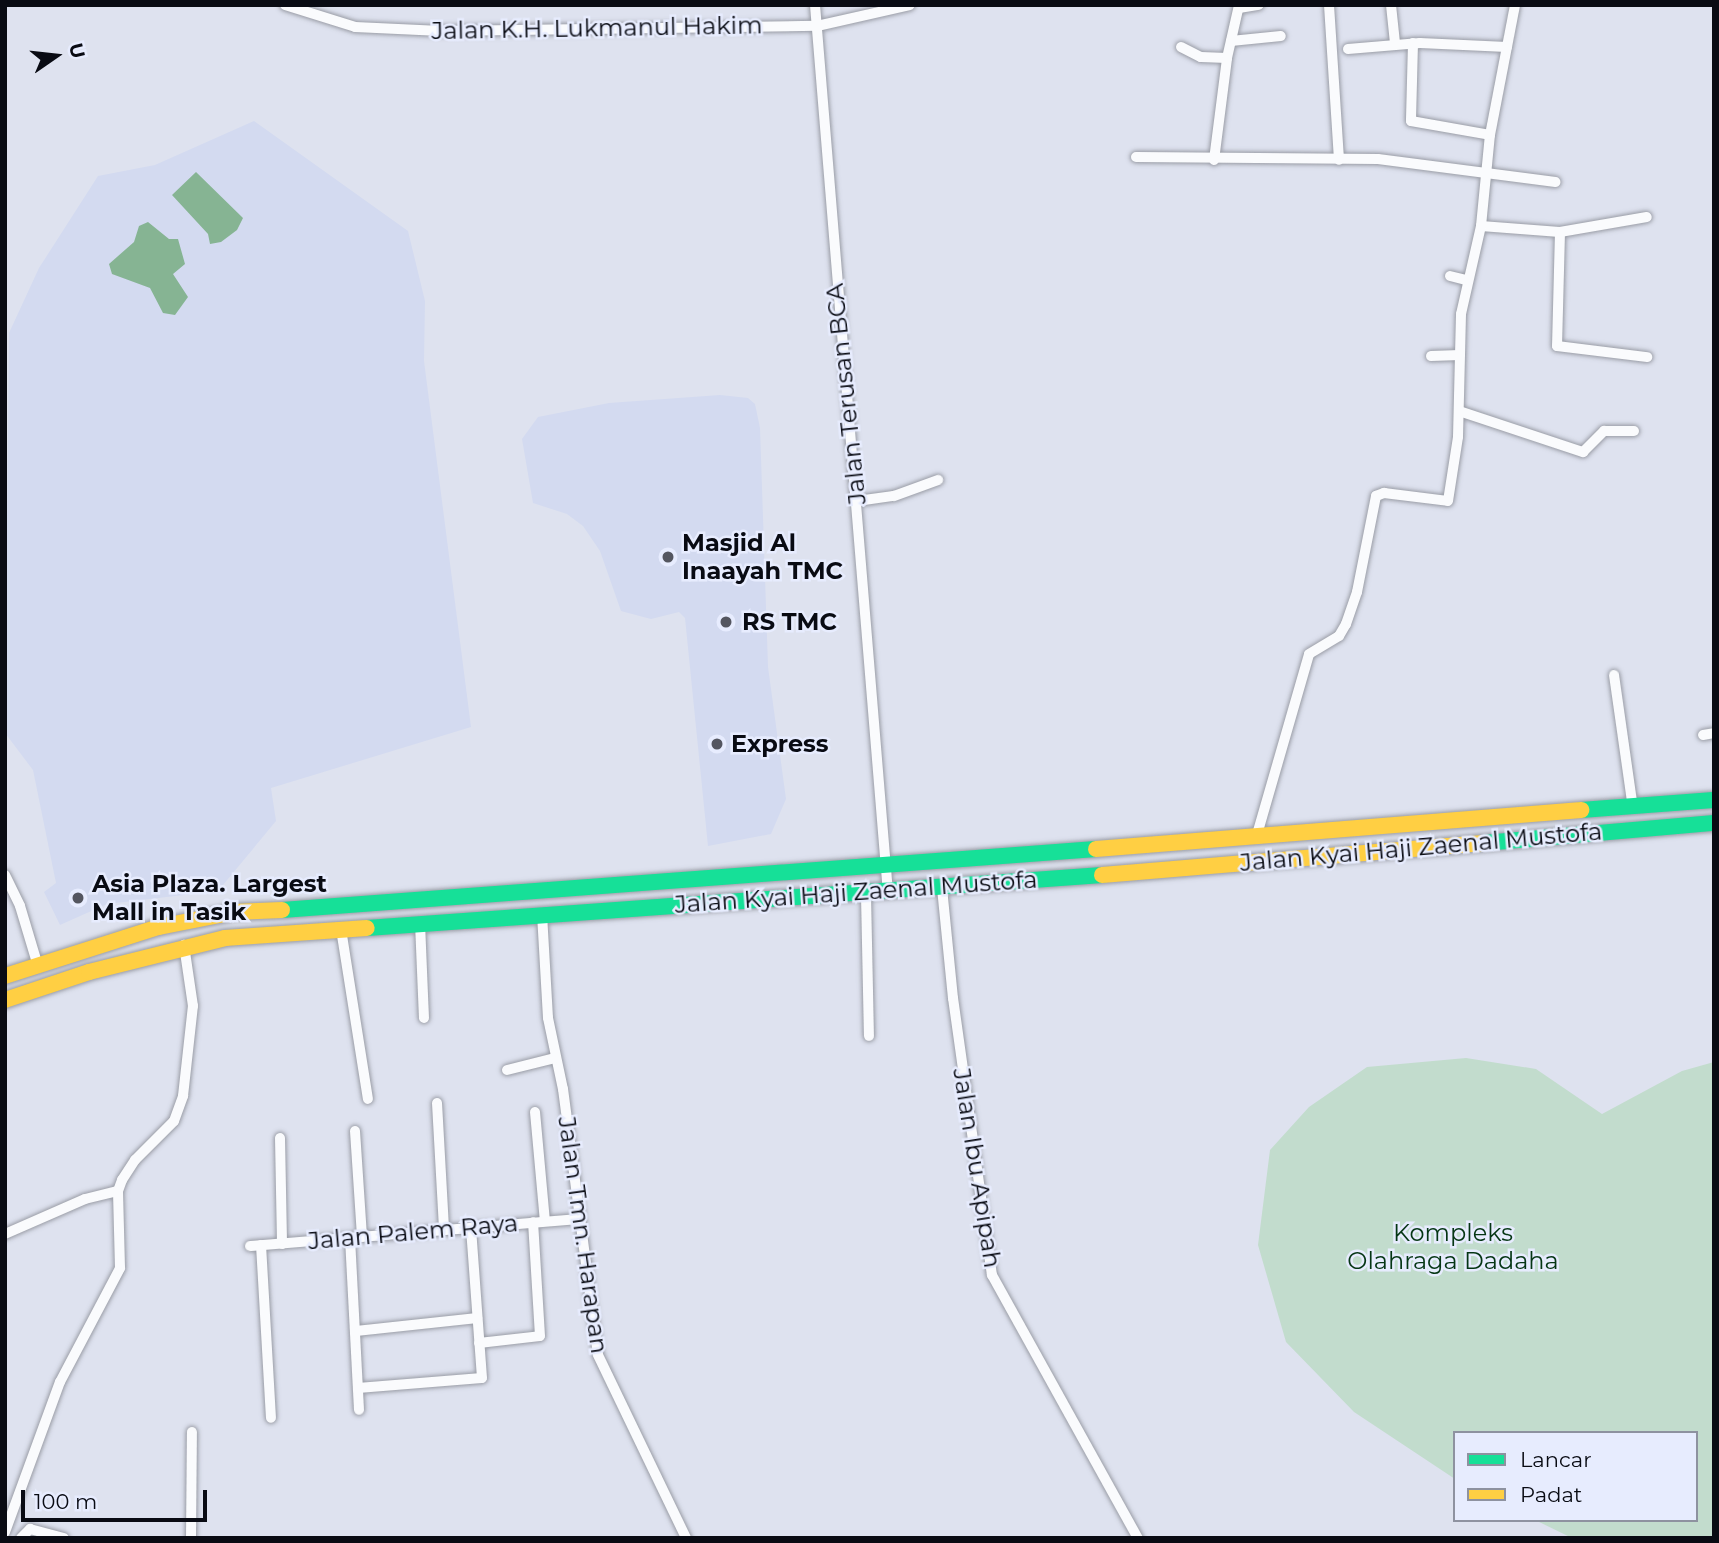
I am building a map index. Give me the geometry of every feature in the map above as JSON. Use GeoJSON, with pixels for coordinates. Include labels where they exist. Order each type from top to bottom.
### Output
{"type":"FeatureCollection","features":[{"type":"Feature","properties":{"kind":"main road","name":"Jalan Kyai Haji Zaenal Mustofa"},"geometry":{"type":"LineString","coordinates":[[5,976],[159,927],[234,912],[1076,852],[1714,800]]}},
{"type":"Feature","properties":{"kind":"main road"},"geometry":{"type":"LineString","coordinates":[[1536,816],[1537,839]]}},
{"type":"Feature","properties":{"kind":"main road","name":"Jalan Kyai Haji Zaenal Mustofa"},"geometry":{"type":"LineString","coordinates":[[5,1000],[184,945],[258,935],[649,906],[866,895],[1076,874],[1714,823]]}},
{"type":"Feature","properties":{"kind":"main road"},"geometry":{"type":"LineString","coordinates":[[1314,856],[1315,832]]}},
{"type":"Feature","properties":{"kind":"main road"},"geometry":{"type":"LineString","coordinates":[[1076,852],[1076,874]]}},
{"type":"Feature","properties":{"kind":"main road"},"geometry":{"type":"LineString","coordinates":[[649,884],[649,906]]}},
{"type":"Feature","properties":{"kind":"main road"},"geometry":{"type":"LineString","coordinates":[[519,893],[520,916]]}},
{"type":"Feature","properties":{"kind":"main road"},"geometry":{"type":"LineString","coordinates":[[258,935],[261,912]]}},
{"type":"Feature","properties":{"kind":"main road"},"geometry":{"type":"LineString","coordinates":[[59,958],[60,981]]}},
{"type":"Feature","properties":{"kind":"street","name":"Jalan K.H. Lukmanul Hakim"},"geometry":{"type":"LineString","coordinates":[[285,5],[355,27],[376,29],[817,26],[910,5]]}},
{"type":"Feature","properties":{"kind":"street","name":"Jalan Terusan BCA"},"geometry":{"type":"LineString","coordinates":[[815,5],[835,287],[857,501],[888,892]]}},
{"type":"Feature","properties":{"kind":"street"},"geometry":{"type":"LineString","coordinates":[[1214,160],[1227,58],[1239,7],[1259,5]]}},
{"type":"Feature","properties":{"kind":"street"},"geometry":{"type":"LineString","coordinates":[[1329,5],[1339,160]]}},
{"type":"Feature","properties":{"kind":"street"},"geometry":{"type":"LineString","coordinates":[[1391,5],[1395,44]]}},
{"type":"Feature","properties":{"kind":"street"},"geometry":{"type":"LineString","coordinates":[[1256,838],[1309,653],[1339,636],[1350,613],[1376,496],[1384,493],[1448,501],[1459,411],[1466,280],[1481,226],[1490,135],[1515,5]]}},
{"type":"Feature","properties":{"kind":"street"},"geometry":{"type":"LineString","coordinates":[[1231,41],[1281,36]]}},
{"type":"Feature","properties":{"kind":"street"},"geometry":{"type":"LineString","coordinates":[[1413,43],[1411,121],[1490,135]]}},
{"type":"Feature","properties":{"kind":"street"},"geometry":{"type":"LineString","coordinates":[[1348,49],[1413,43],[1507,47]]}},
{"type":"Feature","properties":{"kind":"street"},"geometry":{"type":"LineString","coordinates":[[1181,47],[1201,57],[1227,58]]}},
{"type":"Feature","properties":{"kind":"street"},"geometry":{"type":"LineString","coordinates":[[1136,157],[1389,160],[1485,176],[1556,182]]}},
{"type":"Feature","properties":{"kind":"street"},"geometry":{"type":"LineString","coordinates":[[1481,226],[1560,232],[1647,217]]}},
{"type":"Feature","properties":{"kind":"street"},"geometry":{"type":"LineString","coordinates":[[1560,232],[1557,346],[1647,357]]}},
{"type":"Feature","properties":{"kind":"street"},"geometry":{"type":"LineString","coordinates":[[1450,276],[1466,280]]}},
{"type":"Feature","properties":{"kind":"street"},"geometry":{"type":"LineString","coordinates":[[1431,356],[1460,355]]}},
{"type":"Feature","properties":{"kind":"street"},"geometry":{"type":"LineString","coordinates":[[1459,411],[1583,452],[1604,431],[1634,431]]}},
{"type":"Feature","properties":{"kind":"street"},"geometry":{"type":"LineString","coordinates":[[857,501],[894,496],[938,480]]}},
{"type":"Feature","properties":{"kind":"street"},"geometry":{"type":"LineString","coordinates":[[1614,675],[1633,808]]}},
{"type":"Feature","properties":{"kind":"street"},"geometry":{"type":"LineString","coordinates":[[5,875],[10,898],[37,966]]}},
{"type":"Feature","properties":{"kind":"street","name":"Jalan Ibu Apipah"},"geometry":{"type":"LineString","coordinates":[[942,888],[989,1264],[1054,1394],[1138,1538]]}},
{"type":"Feature","properties":{"kind":"street"},"geometry":{"type":"LineString","coordinates":[[866,895],[869,1036]]}},
{"type":"Feature","properties":{"kind":"street","name":"Jalan Tmn. Harapan"},"geometry":{"type":"LineString","coordinates":[[542,914],[545,1000],[563,1089],[577,1219],[601,1367],[687,1538]]}},
{"type":"Feature","properties":{"kind":"street"},"geometry":{"type":"LineString","coordinates":[[420,923],[424,1018]]}},
{"type":"Feature","properties":{"kind":"street"},"geometry":{"type":"LineString","coordinates":[[341,929],[368,1099]]}},
{"type":"Feature","properties":{"kind":"street"},"geometry":{"type":"LineString","coordinates":[[5,1532],[63,1376],[120,1268],[118,1191],[135,1160],[174,1121],[183,1096],[192,1006],[184,945]]}},
{"type":"Feature","properties":{"kind":"street"},"geometry":{"type":"LineString","coordinates":[[506,1070],[555,1058]]}},
{"type":"Feature","properties":{"kind":"street"},"geometry":{"type":"LineString","coordinates":[[437,1103],[444,1230]]}},
{"type":"Feature","properties":{"kind":"street"},"geometry":{"type":"LineString","coordinates":[[479,1343],[540,1336],[535,1112]]}},
{"type":"Feature","properties":{"kind":"street"},"geometry":{"type":"LineString","coordinates":[[355,1131],[362,1237]]}},
{"type":"Feature","properties":{"kind":"street"},"geometry":{"type":"LineString","coordinates":[[280,1138],[282,1244]]}},
{"type":"Feature","properties":{"kind":"street"},"geometry":{"type":"LineString","coordinates":[[5,1234],[85,1199],[118,1191]]}},
{"type":"Feature","properties":{"kind":"street","name":"Jalan Palem Raya"},"geometry":{"type":"LineString","coordinates":[[271,1418],[255,1246],[577,1219]]}},
{"type":"Feature","properties":{"kind":"street"},"geometry":{"type":"LineString","coordinates":[[358,1388],[482,1378],[471,1227]]}},
{"type":"Feature","properties":{"kind":"street"},"geometry":{"type":"LineString","coordinates":[[350,1238],[359,1410]]}},
{"type":"Feature","properties":{"kind":"street"},"geometry":{"type":"LineString","coordinates":[[356,1331],[477,1318]]}},
{"type":"Feature","properties":{"kind":"street"},"geometry":{"type":"LineString","coordinates":[[191,1538],[192,1432]]}},
{"type":"Feature","properties":{"kind":"street"},"geometry":{"type":"LineString","coordinates":[[21,1538],[30,1529],[64,1538]]}},
{"type":"Feature","properties":{"kind":"shaded area"},"geometry":{"type":"Polygon","coordinates":[[[254,121],[408,231],[425,301],[424,361],[471,727],[271,788],[276,821],[218,891],[107,904],[60,925],[44,892],[56,883],[33,770],[5,733],[9,333],[39,268],[98,176],[155,165],[254,121]]]}},
{"type":"Feature","properties":{"kind":"shaded area"},"geometry":{"type":"Polygon","coordinates":[[[196,172],[243,218],[237,230],[221,242],[210,244],[208,234],[172,195],[196,172]]]}},
{"type":"Feature","properties":{"kind":"shaded area"},"geometry":{"type":"Polygon","coordinates":[[[148,222],[169,239],[178,239],[185,264],[173,274],[188,297],[175,315],[163,313],[150,288],[112,274],[109,264],[134,242],[139,226],[148,222]]]}},
{"type":"Feature","properties":{"kind":"shaded area","name":"RS TMC"},"geometry":{"type":"Polygon","coordinates":[[[720,395],[748,398],[755,404],[760,428],[768,667],[786,799],[771,834],[708,846],[685,618],[679,612],[651,619],[621,611],[600,551],[583,526],[567,514],[533,503],[522,439],[538,417],[609,403],[720,395]]]}},
{"type":"Feature","properties":{"kind":"green space","name":"Kompleks Olahraga Dadaha"},"geometry":{"type":"Polygon","coordinates":[[[1466,1058],[1536,1069],[1602,1114],[1682,1071],[1714,1062],[1714,1538],[1572,1538],[1539,1522],[1698,1522],[1698,1431],[1453,1431],[1453,1478],[1354,1412],[1286,1342],[1258,1245],[1270,1150],[1309,1107],[1367,1067],[1466,1058]]]}},
{"type":"Feature","properties":{"kind":"traffic: fast"},"geometry":{"type":"LineString","coordinates":[[1581,810],[1714,800]]}},
{"type":"Feature","properties":{"kind":"traffic: fast"},"geometry":{"type":"LineString","coordinates":[[1484,843],[1714,823]]}},
{"type":"Feature","properties":{"kind":"traffic: fast"},"geometry":{"type":"LineString","coordinates":[[282,910],[1096,849]]}},
{"type":"Feature","properties":{"kind":"traffic: fast"},"geometry":{"type":"LineString","coordinates":[[367,928],[1102,875]]}},
{"type":"Feature","properties":{"kind":"traffic: slow"},"geometry":{"type":"LineString","coordinates":[[1096,849],[1581,810]]}},
{"type":"Feature","properties":{"kind":"traffic: slow"},"geometry":{"type":"LineString","coordinates":[[1102,875],[1484,843]]}},
{"type":"Feature","properties":{"kind":"traffic: slow"},"geometry":{"type":"LineString","coordinates":[[5,976],[159,927],[234,912],[282,910]]}},
{"type":"Feature","properties":{"kind":"traffic: slow"},"geometry":{"type":"LineString","coordinates":[[5,1000],[89,972],[225,938],[367,928]]}},
{"type":"Feature","properties":{"kind":"place","name":"Masjid Al Inaayah TMC"},"geometry":{"type":"Point","coordinates":[668,557]}},
{"type":"Feature","properties":{"kind":"place","name":"RS TMC"},"geometry":{"type":"Point","coordinates":[726,622]}},
{"type":"Feature","properties":{"kind":"place","name":"Express"},"geometry":{"type":"Point","coordinates":[717,744]}},
{"type":"Feature","properties":{"kind":"place","name":"Asia Plaza. Largest Mall in Tasik"},"geometry":{"type":"Point","coordinates":[78,898]}}]}
